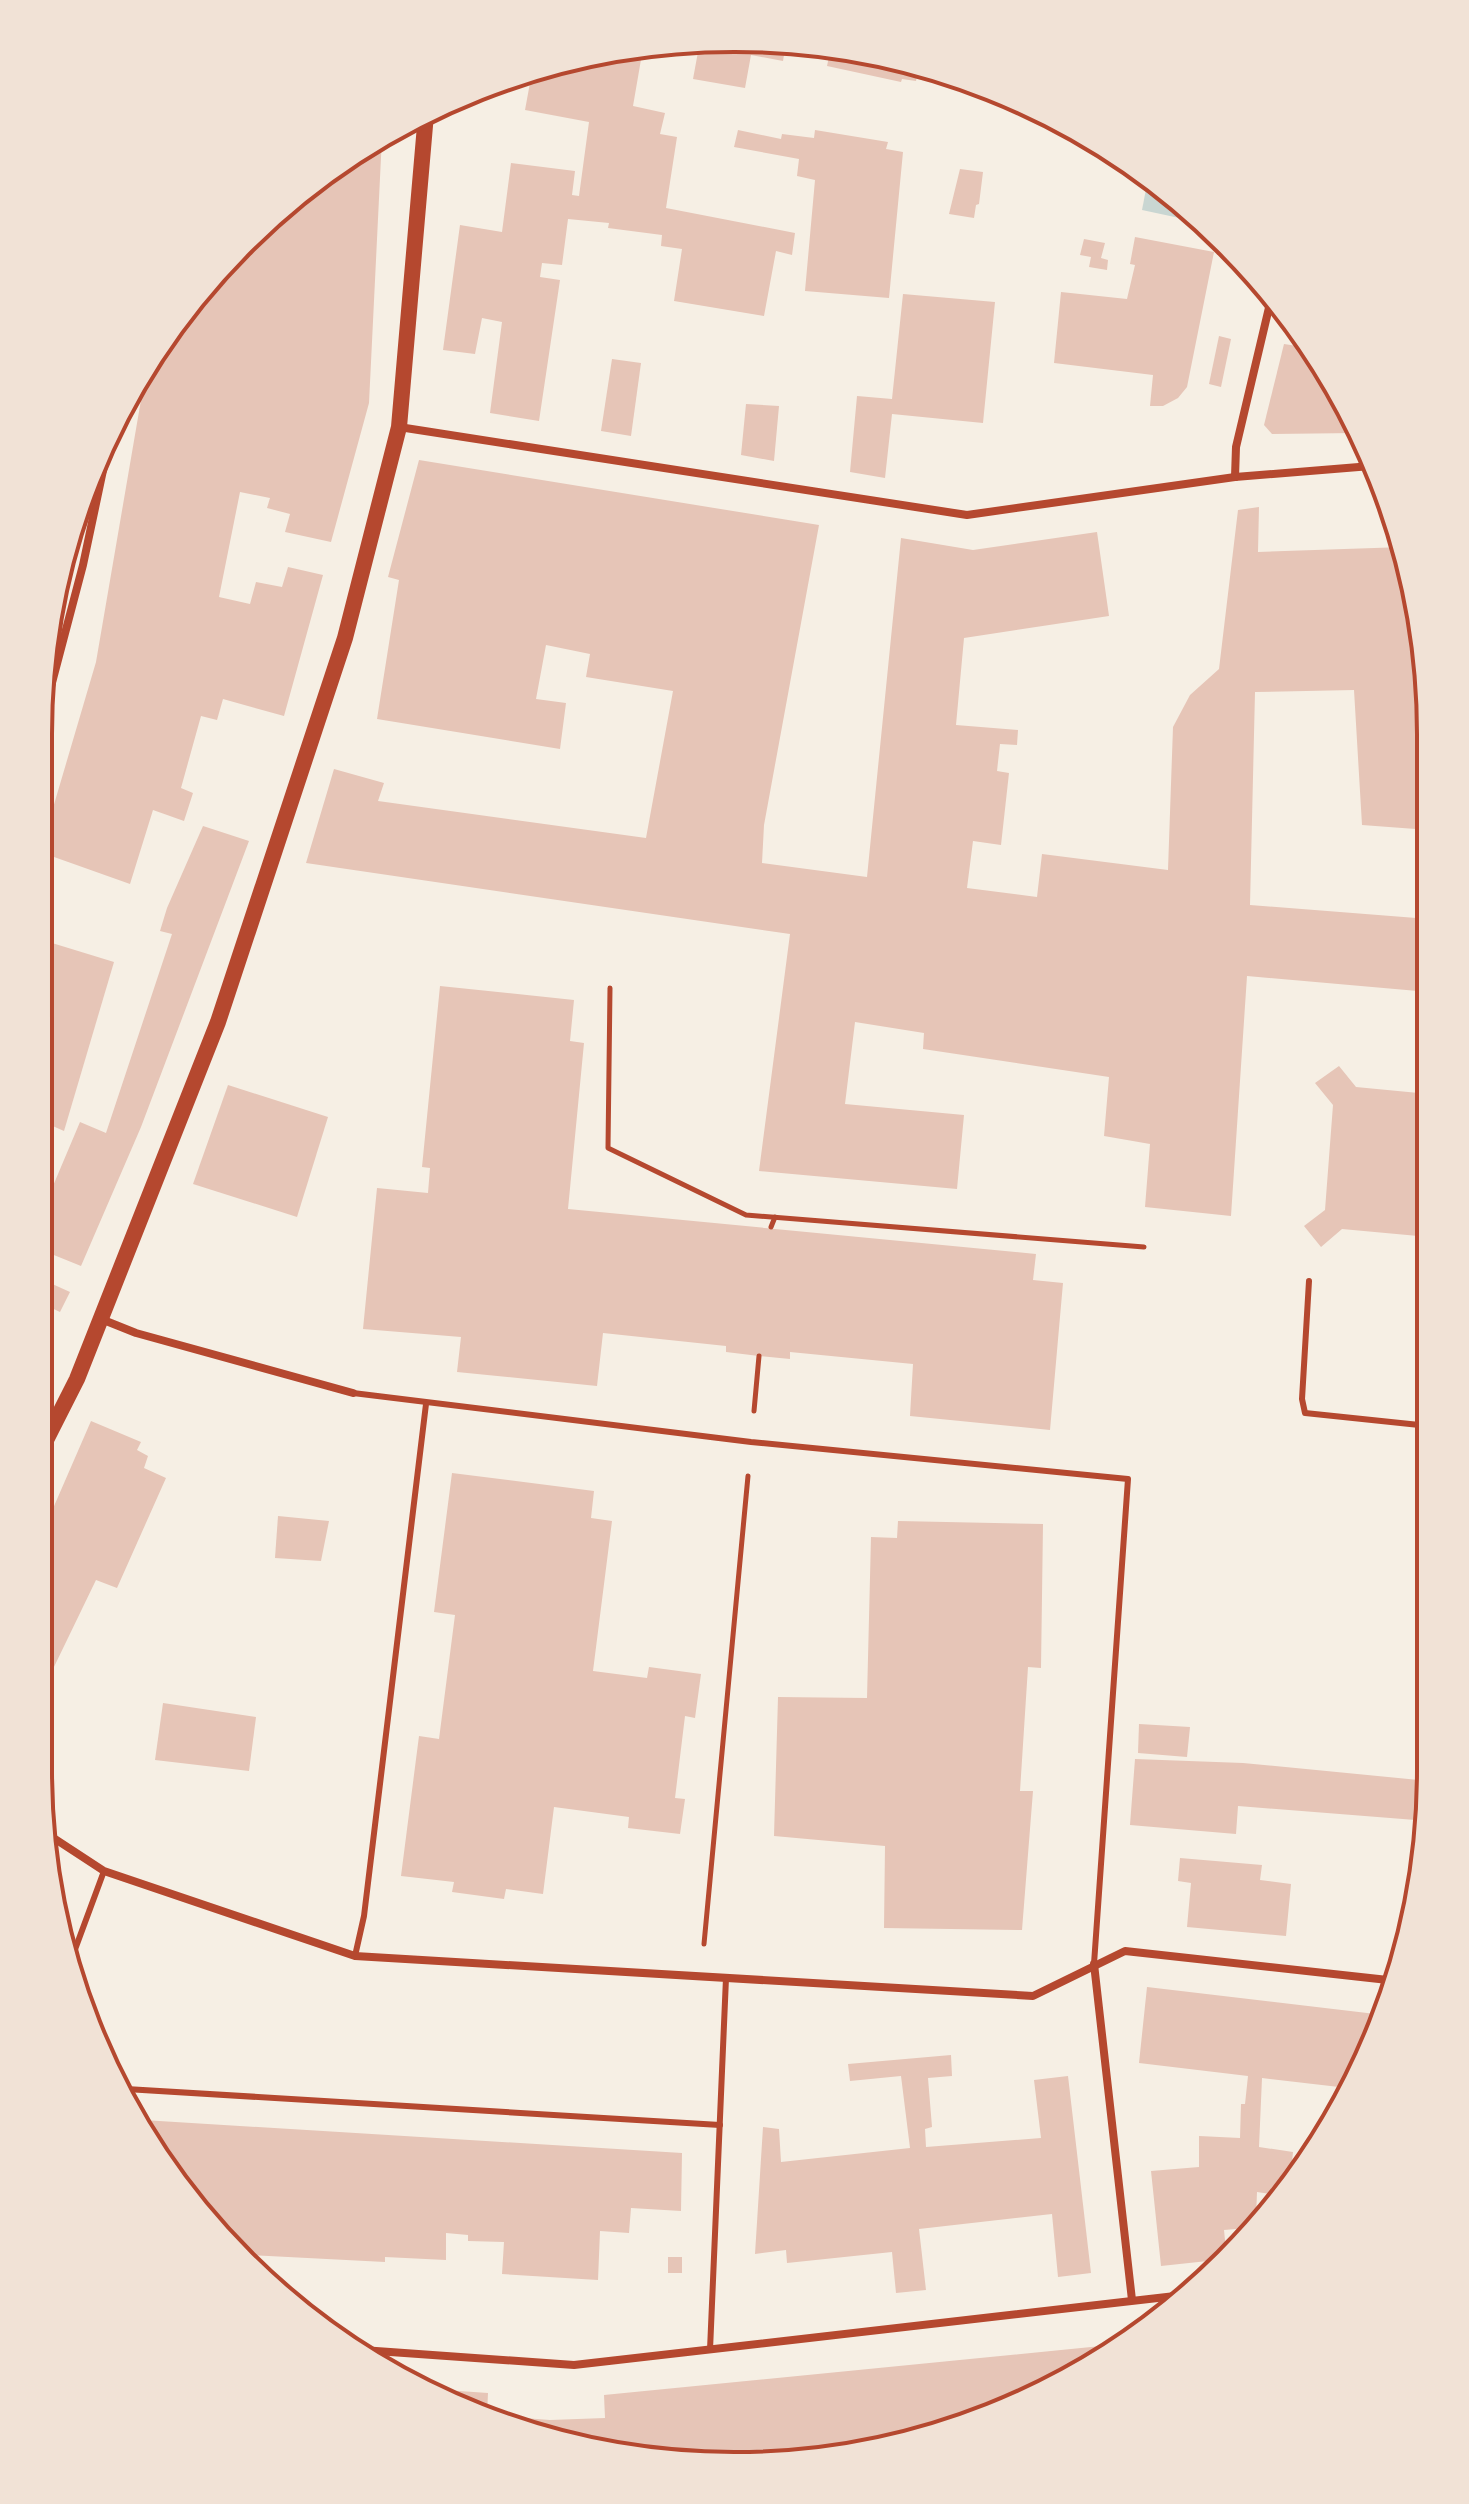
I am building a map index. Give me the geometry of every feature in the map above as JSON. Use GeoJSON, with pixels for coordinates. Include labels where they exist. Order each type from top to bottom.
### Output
{"type":"FeatureCollection","features":[{"type":"Feature","properties":{"kind":"main road"},"geometry":{"type":"LineString","coordinates":[[52,1428],[77,1379],[218,1022],[345,638],[399,427],[425,126]]}},
{"type":"Feature","properties":{"kind":"street"},"geometry":{"type":"LineString","coordinates":[[1235,477],[1236,447],[1269,310]]}},
{"type":"Feature","properties":{"kind":"street"},"geometry":{"type":"LineString","coordinates":[[399,427],[967,515],[1235,477],[1362,467]]}},
{"type":"Feature","properties":{"kind":"street"},"geometry":{"type":"LineString","coordinates":[[55,671],[101,482]]}},
{"type":"Feature","properties":{"kind":"street"},"geometry":{"type":"LineString","coordinates":[[100,1319],[136,1333],[353,1393]]}},
{"type":"Feature","properties":{"kind":"street"},"geometry":{"type":"LineString","coordinates":[[56,1839],[104,1871],[355,1956],[1033,1996],[1125,1951],[1384,1980]]}},
{"type":"Feature","properties":{"kind":"street"},"geometry":{"type":"LineString","coordinates":[[1094,1964],[1132,2300]]}},
{"type":"Feature","properties":{"kind":"street"},"geometry":{"type":"LineString","coordinates":[[377,2351],[574,2365],[1168,2297]]}},
{"type":"Feature","properties":{"kind":"lane"},"geometry":{"type":"LineString","coordinates":[[1309,1281],[1302,1399],[1305,1413],[1417,1425]]}},
{"type":"Feature","properties":{"kind":"lane"},"geometry":{"type":"LineString","coordinates":[[353,1393],[751,1442],[1128,1479],[1094,1964]]}},
{"type":"Feature","properties":{"kind":"lane"},"geometry":{"type":"LineString","coordinates":[[355,1956],[366,1901],[426,1404]]}},
{"type":"Feature","properties":{"kind":"lane"},"geometry":{"type":"LineString","coordinates":[[76,1948],[104,1871]]}},
{"type":"Feature","properties":{"kind":"lane"},"geometry":{"type":"LineString","coordinates":[[710,2350],[726,1978]]}},
{"type":"Feature","properties":{"kind":"lane"},"geometry":{"type":"LineString","coordinates":[[132,2089],[720,2125]]}},
{"type":"Feature","properties":{"kind":"path"},"geometry":{"type":"LineString","coordinates":[[610,988],[608,1148],[746,1215],[1144,1247]]}},
{"type":"Feature","properties":{"kind":"path"},"geometry":{"type":"LineString","coordinates":[[771,1227],[775,1217]]}},
{"type":"Feature","properties":{"kind":"path"},"geometry":{"type":"LineString","coordinates":[[701,1977],[759,1356]]}},
{"type":"Feature","properties":{"kind":"shaded area"},"geometry":{"type":"Polygon","coordinates":[[[1146,190],[1182,219],[1142,210],[1146,190]]]}},
{"type":"Feature","properties":{"kind":"building"},"geometry":{"type":"Polygon","coordinates":[[[698,53],[784,54],[783,61],[751,55],[745,88],[693,79],[698,53]]]}},
{"type":"Feature","properties":{"kind":"building"},"geometry":{"type":"Polygon","coordinates":[[[641,59],[633,106],[665,113],[660,134],[677,137],[666,208],[795,233],[792,255],[776,251],[764,316],[674,301],[682,249],[661,246],[662,235],[608,228],[609,223],[568,219],[562,265],[542,263],[540,277],[560,280],[539,421],[490,413],[502,322],[482,318],[475,354],[443,350],[460,225],[502,232],[511,163],[575,171],[572,195],[579,196],[589,122],[525,110],[530,84],[601,65],[641,59]]]}},
{"type":"Feature","properties":{"kind":"building"},"geometry":{"type":"Polygon","coordinates":[[[829,59],[917,77],[916,81],[902,79],[901,82],[827,66],[829,59]]]}},
{"type":"Feature","properties":{"kind":"building"},"geometry":{"type":"Polygon","coordinates":[[[738,130],[781,139],[782,134],[814,138],[815,130],[888,142],[886,149],[903,152],[889,298],[805,291],[815,180],[797,176],[799,159],[734,147],[738,130]]]}},
{"type":"Feature","properties":{"kind":"building"},"geometry":{"type":"Polygon","coordinates":[[[381,150],[369,403],[331,542],[285,532],[290,514],[267,508],[270,498],[240,492],[219,597],[250,604],[256,582],[282,587],[288,567],[323,575],[284,716],[223,699],[217,720],[201,716],[181,788],[193,793],[184,821],[153,810],[130,884],[52,856],[52,811],[96,662],[143,393],[193,319],[252,252],[319,193],[381,150]]]}},
{"type":"Feature","properties":{"kind":"building"},"geometry":{"type":"Polygon","coordinates":[[[960,169],[983,172],[974,218],[949,214],[960,169]]]}},
{"type":"Feature","properties":{"kind":"building"},"geometry":{"type":"Polygon","coordinates":[[[1135,237],[1214,252],[1187,387],[1178,398],[1163,406],[1150,406],[1153,375],[1054,363],[1061,292],[1127,299],[1135,265],[1130,264],[1135,237]]]}},
{"type":"Feature","properties":{"kind":"building"},"geometry":{"type":"Polygon","coordinates":[[[1084,239],[1105,243],[1101,258],[1108,260],[1107,270],[1089,267],[1091,257],[1080,255],[1084,239]]]}},
{"type":"Feature","properties":{"kind":"building"},"geometry":{"type":"Polygon","coordinates":[[[903,294],[995,302],[983,423],[892,414],[885,478],[850,472],[857,396],[892,399],[903,294]]]}},
{"type":"Feature","properties":{"kind":"building"},"geometry":{"type":"Polygon","coordinates":[[[1219,336],[1231,339],[1221,387],[1209,384],[1219,336]]]}},
{"type":"Feature","properties":{"kind":"building"},"geometry":{"type":"Polygon","coordinates":[[[1284,344],[1295,346],[1347,433],[1272,434],[1264,425],[1284,344]]]}},
{"type":"Feature","properties":{"kind":"building"},"geometry":{"type":"Polygon","coordinates":[[[612,359],[641,363],[631,436],[601,431],[612,359]]]}},
{"type":"Feature","properties":{"kind":"building"},"geometry":{"type":"Polygon","coordinates":[[[746,404],[779,406],[774,461],[741,455],[746,404]]]}},
{"type":"Feature","properties":{"kind":"building"},"geometry":{"type":"Polygon","coordinates":[[[419,460],[819,525],[764,825],[762,863],[867,877],[901,538],[973,550],[1097,532],[1109,616],[964,638],[956,725],[1018,730],[1017,745],[1000,744],[997,771],[1009,773],[1001,845],[973,841],[967,888],[1037,897],[1042,854],[1168,870],[1173,727],[1190,695],[1219,669],[1238,510],[1259,507],[1258,552],[1391,547],[1404,601],[1416,690],[1417,829],[1362,825],[1354,690],[1255,692],[1250,905],[1417,918],[1417,991],[1247,976],[1231,1216],[1145,1207],[1150,1144],[1104,1136],[1109,1077],[923,1049],[924,1033],[855,1022],[845,1104],[964,1115],[957,1189],[759,1171],[790,934],[306,863],[334,769],[384,783],[378,801],[646,838],[673,691],[586,677],[590,654],[546,645],[536,699],[566,703],[560,749],[377,719],[399,580],[388,577],[419,460]]]}},
{"type":"Feature","properties":{"kind":"building"},"geometry":{"type":"Polygon","coordinates":[[[203,826],[249,841],[141,1127],[81,1266],[52,1254],[52,1188],[80,1122],[106,1133],[172,934],[160,931],[203,826]]]}},
{"type":"Feature","properties":{"kind":"building"},"geometry":{"type":"Polygon","coordinates":[[[52,943],[114,962],[64,1131],[52,1126],[52,943]]]}},
{"type":"Feature","properties":{"kind":"building"},"geometry":{"type":"Polygon","coordinates":[[[440,986],[574,1000],[570,1041],[584,1043],[568,1209],[1036,1254],[1033,1280],[1063,1283],[1050,1430],[910,1416],[913,1364],[790,1352],[790,1359],[759,1356],[726,1352],[726,1346],[603,1333],[597,1386],[457,1372],[461,1337],[363,1329],[377,1188],[428,1193],[430,1168],[422,1167],[440,986]]]}},
{"type":"Feature","properties":{"kind":"building"},"geometry":{"type":"Polygon","coordinates":[[[1339,1066],[1356,1087],[1417,1093],[1417,1236],[1342,1229],[1321,1247],[1304,1226],[1325,1210],[1333,1105],[1315,1083],[1339,1066]]]}},
{"type":"Feature","properties":{"kind":"building"},"geometry":{"type":"Polygon","coordinates":[[[228,1085],[328,1117],[297,1217],[193,1184],[228,1085]]]}},
{"type":"Feature","properties":{"kind":"building"},"geometry":{"type":"Polygon","coordinates":[[[52,1284],[70,1292],[60,1312],[52,1308],[52,1284]]]}},
{"type":"Feature","properties":{"kind":"building"},"geometry":{"type":"Polygon","coordinates":[[[91,1421],[141,1442],[137,1450],[148,1456],[144,1468],[166,1478],[117,1588],[96,1580],[52,1671],[52,1511],[91,1421]]]}},
{"type":"Feature","properties":{"kind":"building"},"geometry":{"type":"Polygon","coordinates":[[[452,1473],[594,1491],[591,1518],[612,1521],[593,1671],[647,1678],[649,1667],[701,1674],[695,1718],[685,1716],[675,1798],[685,1799],[680,1834],[628,1828],[629,1817],[554,1807],[543,1894],[506,1889],[504,1899],[452,1892],[454,1882],[401,1876],[419,1736],[439,1739],[455,1615],[434,1612],[452,1473]]]}},
{"type":"Feature","properties":{"kind":"building"},"geometry":{"type":"Polygon","coordinates":[[[278,1516],[329,1521],[321,1561],[275,1558],[278,1516]]]}},
{"type":"Feature","properties":{"kind":"building"},"geometry":{"type":"Polygon","coordinates":[[[898,1521],[1043,1524],[1041,1668],[1028,1667],[1020,1791],[1033,1791],[1022,1930],[884,1928],[885,1846],[774,1836],[778,1697],[867,1698],[871,1537],[897,1538],[898,1521]]]}},
{"type":"Feature","properties":{"kind":"building"},"geometry":{"type":"Polygon","coordinates":[[[163,1703],[256,1717],[249,1771],[155,1760],[163,1703]]]}},
{"type":"Feature","properties":{"kind":"building"},"geometry":{"type":"Polygon","coordinates":[[[1139,1724],[1190,1727],[1187,1757],[1138,1753],[1139,1724]]]}},
{"type":"Feature","properties":{"kind":"building"},"geometry":{"type":"Polygon","coordinates":[[[1135,1759],[1243,1763],[1417,1780],[1415,1820],[1238,1806],[1236,1834],[1130,1825],[1135,1759]]]}},
{"type":"Feature","properties":{"kind":"building"},"geometry":{"type":"Polygon","coordinates":[[[1180,1858],[1262,1865],[1260,1880],[1291,1884],[1286,1936],[1187,1927],[1191,1883],[1178,1881],[1180,1858]]]}},
{"type":"Feature","properties":{"kind":"building"},"geometry":{"type":"Polygon","coordinates":[[[1147,1987],[1372,2014],[1339,2087],[1262,2078],[1259,2147],[1293,2152],[1292,2163],[1269,2194],[1257,2192],[1256,2210],[1240,2229],[1224,2230],[1225,2243],[1208,2261],[1161,2266],[1151,2171],[1199,2167],[1199,2136],[1240,2138],[1241,2104],[1245,2104],[1248,2076],[1139,2063],[1147,1987]]]}},
{"type":"Feature","properties":{"kind":"building"},"geometry":{"type":"Polygon","coordinates":[[[951,2055],[952,2076],[928,2078],[932,2127],[925,2129],[926,2147],[1041,2138],[1034,2080],[1068,2076],[1091,2273],[1058,2277],[1052,2214],[919,2229],[926,2290],[896,2293],[892,2252],[787,2263],[786,2250],[755,2254],[763,2127],[779,2129],[781,2162],[910,2148],[901,2076],[850,2081],[848,2064],[951,2055]]]}},
{"type":"Feature","properties":{"kind":"building"},"geometry":{"type":"Polygon","coordinates":[[[149,2120],[682,2153],[681,2211],[631,2208],[629,2233],[600,2231],[598,2280],[502,2274],[504,2242],[468,2241],[468,2235],[446,2233],[446,2260],[385,2257],[385,2262],[255,2255],[193,2185],[149,2120]]]}},
{"type":"Feature","properties":{"kind":"building"},"geometry":{"type":"Polygon","coordinates":[[[668,2257],[682,2257],[682,2273],[668,2273],[668,2257]]]}},
{"type":"Feature","properties":{"kind":"building"},"geometry":{"type":"Polygon","coordinates":[[[1100,2346],[1036,2382],[954,2416],[868,2439],[824,2446],[779,2451],[690,2451],[601,2439],[520,2418],[605,2418],[604,2395],[1100,2346]]]}},
{"type":"Feature","properties":{"kind":"building"},"geometry":{"type":"Polygon","coordinates":[[[452,2391],[488,2393],[487,2405],[452,2391]]]}}]}
